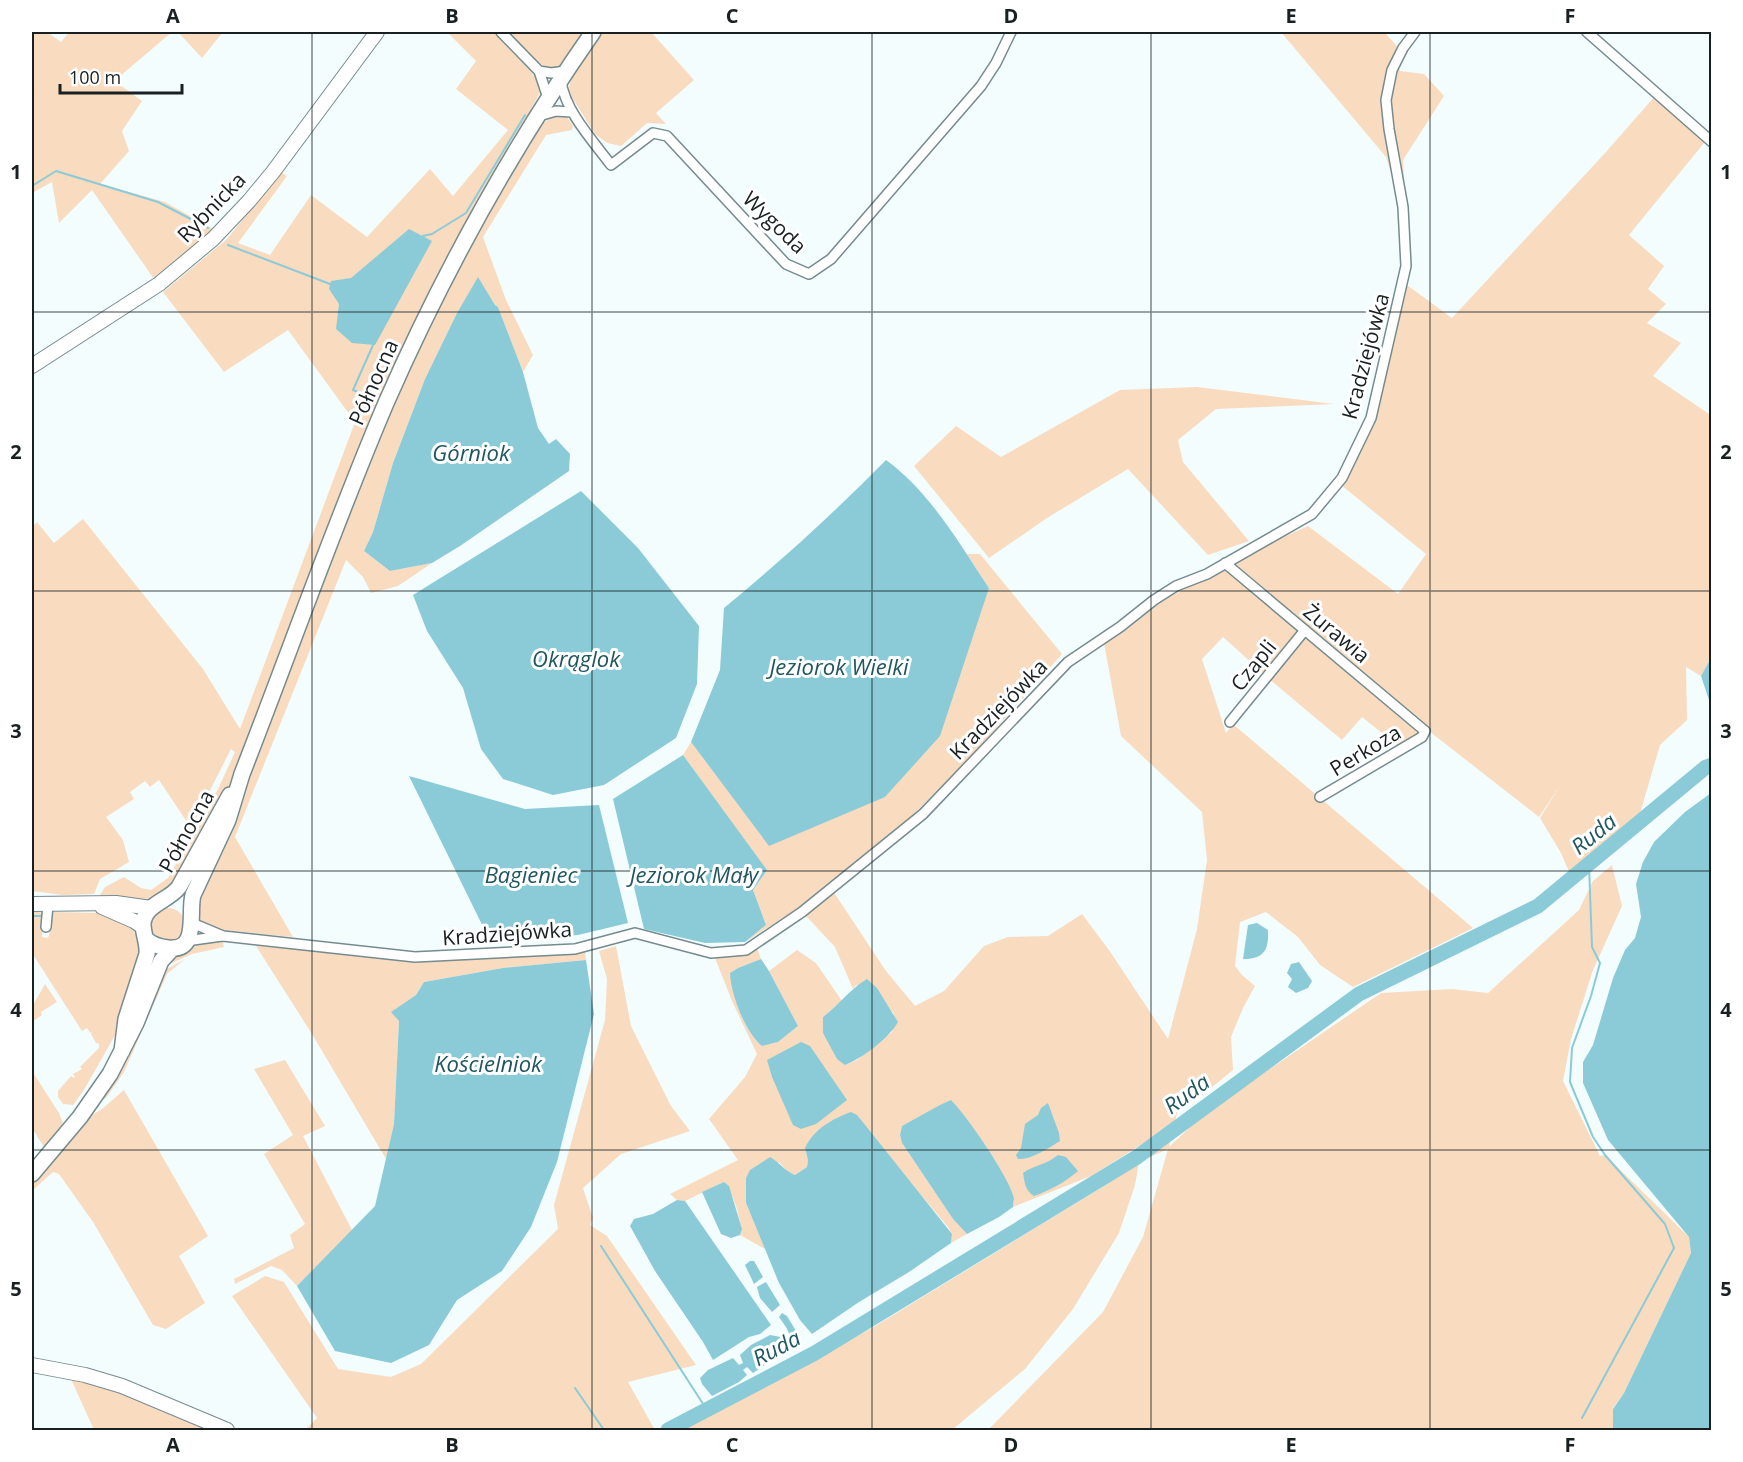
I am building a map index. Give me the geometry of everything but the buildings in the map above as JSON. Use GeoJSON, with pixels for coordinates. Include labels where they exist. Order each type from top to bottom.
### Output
{"type":"FeatureCollection","features":[{"type":"Feature","properties":{"kind":"main road","name":"Północna"},"geometry":{"type":"LineString","coordinates":[[192,919],[193,895],[228,820],[242,774],[386,403],[456,258],[493,189],[548,98],[592,32]]}},
{"type":"Feature","properties":{"kind":"main road","name":"Północna"},"geometry":{"type":"LineString","coordinates":[[156,905],[171,896],[179,887],[242,774]]}},
{"type":"Feature","properties":{"kind":"main road"},"geometry":{"type":"LineString","coordinates":[[32,1174],[84,1112],[114,1067],[122,1051],[136,1023],[161,961],[190,936],[192,919],[179,905],[166,901],[156,905],[145,916],[146,958],[126,1019],[122,1051]]}},
{"type":"Feature","properties":{"kind":"main road"},"geometry":{"type":"LineString","coordinates":[[145,933],[153,945],[179,945]]}},
{"type":"Feature","properties":{"kind":"street","name":"Rybnicka"},"geometry":{"type":"LineString","coordinates":[[32,366],[159,284],[213,239],[273,172],[377,32]]}},
{"type":"Feature","properties":{"kind":"street"},"geometry":{"type":"LineString","coordinates":[[501,32],[539,71],[548,98]]}},
{"type":"Feature","properties":{"kind":"street","name":"Wygoda"},"geometry":{"type":"LineString","coordinates":[[563,75],[565,98],[572,112],[611,165],[654,133],[667,136],[786,264],[809,274],[831,259],[967,103],[996,63],[1011,32]]}},
{"type":"Feature","properties":{"kind":"street","name":"Kradziejówka"},"geometry":{"type":"LineString","coordinates":[[179,945],[223,936],[415,957],[575,950],[635,933],[711,953],[746,950],[802,912],[923,814],[1068,662],[1176,586],[1207,574],[1312,514],[1342,478],[1371,418],[1406,266],[1403,207],[1386,99],[1395,64],[1415,32]]}},
{"type":"Feature","properties":{"kind":"street"},"geometry":{"type":"LineString","coordinates":[[1587,32],[1712,142]]}},
{"type":"Feature","properties":{"kind":"street"},"geometry":{"type":"LineString","coordinates":[[539,71],[563,75]]}},
{"type":"Feature","properties":{"kind":"street"},"geometry":{"type":"LineString","coordinates":[[537,116],[556,111],[572,112]]}},
{"type":"Feature","properties":{"kind":"street","name":"Żurawia"},"geometry":{"type":"LineString","coordinates":[[1226,563],[1425,731]]}},
{"type":"Feature","properties":{"kind":"street","name":"Czapli"},"geometry":{"type":"LineString","coordinates":[[1230,722],[1305,630]]}},
{"type":"Feature","properties":{"kind":"street","name":"Perkoza"},"geometry":{"type":"LineString","coordinates":[[1320,797],[1422,737],[1425,731]]}},
{"type":"Feature","properties":{"kind":"street"},"geometry":{"type":"LineString","coordinates":[[32,904],[156,905]]}},
{"type":"Feature","properties":{"kind":"street"},"geometry":{"type":"LineString","coordinates":[[46,927],[48,905]]}},
{"type":"Feature","properties":{"kind":"street"},"geometry":{"type":"LineString","coordinates":[[97,905],[129,918],[145,933]]}},
{"type":"Feature","properties":{"kind":"street","name":"Kradziejówka"},"geometry":{"type":"LineString","coordinates":[[192,919],[223,936]]}},
{"type":"Feature","properties":{"kind":"street"},"geometry":{"type":"LineString","coordinates":[[32,1365],[85,1375],[122,1386],[227,1431]]}},
{"type":"Feature","properties":{"kind":"shaded area"},"geometry":{"type":"Polygon","coordinates":[[[32,32],[47,32],[61,42],[69,32],[172,32],[119,77],[120,85],[142,101],[122,131],[129,151],[100,184],[165,202],[213,229],[154,279],[92,190],[59,223],[52,182],[32,193],[32,32]]]}},
{"type":"Feature","properties":{"kind":"shaded area"},"geometry":{"type":"Polygon","coordinates":[[[178,32],[223,32],[202,58],[178,32]]]}},
{"type":"Feature","properties":{"kind":"shaded area"},"geometry":{"type":"Polygon","coordinates":[[[447,32],[493,32],[521,58],[542,89],[453,251],[236,777],[181,876],[166,892],[155,896],[144,905],[103,899],[100,895],[105,887],[124,877],[141,888],[151,890],[168,878],[218,789],[235,752],[231,749],[191,828],[159,780],[150,787],[145,781],[130,792],[134,799],[106,817],[123,840],[129,862],[100,879],[94,894],[63,895],[32,891],[32,527],[37,522],[54,543],[83,519],[203,669],[240,729],[355,422],[288,330],[224,372],[163,292],[227,239],[281,172],[287,176],[238,243],[270,255],[311,195],[367,237],[430,169],[453,196],[508,130],[456,89],[476,61],[447,32]]]}},
{"type":"Feature","properties":{"kind":"shaded area"},"geometry":{"type":"Polygon","coordinates":[[[509,32],[584,32],[563,64],[553,68],[538,63],[509,32]]]}},
{"type":"Feature","properties":{"kind":"shaded area"},"geometry":{"type":"Polygon","coordinates":[[[601,32],[651,32],[694,80],[656,113],[666,124],[647,123],[621,146],[607,143],[595,134],[568,91],[573,73],[601,32]]]}},
{"type":"Feature","properties":{"kind":"shaded area"},"geometry":{"type":"Polygon","coordinates":[[[1281,32],[1384,32],[1397,46],[1382,90],[1383,126],[1391,173],[1386,157],[1281,32]]]}},
{"type":"Feature","properties":{"kind":"shaded area"},"geometry":{"type":"Polygon","coordinates":[[[1397,65],[1400,71],[1424,74],[1444,96],[1403,160],[1404,179],[1391,125],[1390,92],[1397,65]]]}},
{"type":"Feature","properties":{"kind":"shaded area"},"geometry":{"type":"Polygon","coordinates":[[[1655,96],[1704,143],[1629,235],[1664,266],[1648,289],[1666,304],[1647,323],[1681,343],[1653,376],[1712,416],[1711,658],[1701,676],[1686,667],[1687,720],[1660,745],[1639,817],[1570,874],[1561,853],[1540,818],[1560,786],[1539,817],[1434,735],[1230,561],[1308,526],[1398,594],[1426,554],[1341,485],[1353,468],[1377,415],[1407,285],[1452,318],[1655,96]]]}},
{"type":"Feature","properties":{"kind":"shaded area"},"geometry":{"type":"Polygon","coordinates":[[[555,116],[567,117],[573,126],[572,130],[546,135],[483,237],[506,300],[533,355],[523,372],[498,307],[478,278],[457,313],[425,379],[393,463],[373,532],[364,551],[390,571],[432,563],[398,586],[371,593],[363,577],[346,560],[235,837],[293,937],[222,930],[201,922],[197,913],[199,897],[249,773],[388,409],[477,230],[543,123],[555,116]]]}},
{"type":"Feature","properties":{"kind":"shaded area"},"geometry":{"type":"Polygon","coordinates":[[[1197,387],[1334,404],[1216,409],[1178,440],[1183,462],[1249,541],[1208,555],[1128,469],[1047,518],[989,558],[914,466],[956,426],[1001,457],[1120,390],[1197,387]]]}},
{"type":"Feature","properties":{"kind":"shaded area"},"geometry":{"type":"Polygon","coordinates":[[[967,554],[980,554],[1062,654],[973,754],[908,820],[803,905],[745,942],[766,925],[753,890],[766,870],[683,755],[691,742],[769,845],[989,588],[967,554]]]}},
{"type":"Feature","properties":{"kind":"shaded area"},"geometry":{"type":"Polygon","coordinates":[[[1224,569],[1298,630],[1264,674],[1223,637],[1202,659],[1226,733],[1233,724],[1473,928],[1353,987],[1320,965],[1298,937],[1266,912],[1240,922],[1235,966],[1255,986],[1231,1037],[1233,1070],[1201,1096],[1178,1109],[1169,1147],[1204,1114],[1381,993],[1452,989],[1488,993],[1579,910],[1593,881],[1612,865],[1622,906],[1593,970],[1571,1039],[1563,1081],[1600,1156],[1605,1155],[1689,1237],[1691,1253],[1624,1393],[1613,1408],[1613,1430],[988,1430],[1103,1312],[1143,1237],[1168,1149],[1139,1162],[1147,1141],[1091,1176],[1013,1207],[1014,1198],[921,1117],[902,1126],[900,1135],[902,1143],[953,1219],[967,1234],[951,1243],[952,1234],[948,1227],[870,1131],[841,1116],[820,1129],[808,1142],[805,1148],[807,1167],[795,1175],[787,1171],[779,1162],[746,1203],[765,1249],[740,1235],[736,1207],[724,1182],[685,1201],[677,1200],[670,1194],[738,1160],[709,1119],[745,1077],[757,1054],[715,958],[731,957],[757,948],[761,959],[731,973],[733,992],[740,1012],[750,1032],[762,1046],[778,1042],[798,1026],[769,971],[797,950],[816,963],[842,1001],[823,1017],[845,1065],[857,1060],[892,1032],[894,1014],[885,1002],[856,985],[853,989],[835,947],[806,916],[833,891],[886,971],[915,1006],[944,991],[984,946],[1008,937],[1048,936],[1082,914],[1109,950],[1168,1039],[1197,929],[1207,860],[1202,812],[1121,736],[1104,643],[1163,600],[1224,569]]]}},
{"type":"Feature","properties":{"kind":"shaded area"},"geometry":{"type":"Polygon","coordinates":[[[1307,636],[1420,735],[1398,746],[1362,717],[1342,740],[1269,679],[1307,636]]]}},
{"type":"Feature","properties":{"kind":"shaded area"},"geometry":{"type":"Polygon","coordinates":[[[168,908],[180,913],[185,925],[180,937],[168,942],[156,937],[151,925],[156,913],[168,908]]]}},
{"type":"Feature","properties":{"kind":"shaded area"},"geometry":{"type":"Polygon","coordinates":[[[32,911],[44,913],[42,937],[47,938],[52,912],[99,913],[133,927],[140,953],[119,1028],[73,1105],[63,1104],[58,1097],[58,1091],[71,1076],[75,1077],[73,1074],[82,1069],[80,1067],[99,1048],[99,1044],[87,1028],[82,1031],[32,953],[32,911]]]}},
{"type":"Feature","properties":{"kind":"shaded area"},"geometry":{"type":"Polygon","coordinates":[[[222,940],[224,947],[192,954],[163,967],[176,955],[190,948],[222,940]]]}},
{"type":"Feature","properties":{"kind":"shaded area"},"geometry":{"type":"Polygon","coordinates":[[[256,946],[475,958],[572,954],[585,950],[586,960],[503,968],[424,982],[416,995],[392,1012],[399,1021],[394,1124],[386,1159],[312,1034],[256,946]]]}},
{"type":"Feature","properties":{"kind":"shaded area"},"geometry":{"type":"Polygon","coordinates":[[[616,946],[631,1026],[671,1106],[690,1131],[621,1154],[583,1188],[593,1218],[590,1225],[607,1236],[696,1365],[628,1382],[655,1430],[305,1430],[317,1418],[232,1296],[265,1276],[284,1282],[338,1369],[391,1377],[421,1364],[558,1229],[554,1205],[605,1020],[607,979],[599,951],[616,946]]]}},
{"type":"Feature","properties":{"kind":"shaded area"},"geometry":{"type":"Polygon","coordinates":[[[185,959],[167,974],[124,1072],[106,1098],[100,1101],[116,1077],[165,970],[185,959]]]}},
{"type":"Feature","properties":{"kind":"shaded area"},"geometry":{"type":"Polygon","coordinates":[[[45,984],[57,1002],[41,1012],[42,1015],[32,1022],[32,1007],[45,984]]]}},
{"type":"Feature","properties":{"kind":"shaded area"},"geometry":{"type":"Polygon","coordinates":[[[285,1060],[325,1126],[303,1136],[352,1230],[297,1286],[282,1270],[271,1266],[235,1284],[234,1279],[294,1248],[290,1235],[305,1224],[264,1154],[293,1135],[254,1069],[285,1060]]]}},
{"type":"Feature","properties":{"kind":"shaded area"},"geometry":{"type":"Polygon","coordinates":[[[32,1071],[63,1123],[44,1147],[32,1128],[32,1071]]]}},
{"type":"Feature","properties":{"kind":"shaded area"},"geometry":{"type":"Polygon","coordinates":[[[124,1090],[208,1236],[179,1256],[205,1303],[166,1329],[153,1325],[93,1222],[59,1174],[53,1172],[32,1191],[32,1181],[89,1117],[124,1090]]]}},
{"type":"Feature","properties":{"kind":"shaded area"},"geometry":{"type":"Polygon","coordinates":[[[1139,1162],[1135,1185],[1119,1233],[1073,1309],[1025,1369],[952,1430],[677,1430],[872,1328],[1104,1186],[1139,1162]]]}},
{"type":"Feature","properties":{"kind":"shaded area"},"geometry":{"type":"Polygon","coordinates":[[[71,1379],[117,1390],[212,1430],[94,1430],[71,1379]]]}},
{"type":"Feature","properties":{"kind":"water"},"geometry":{"type":"Polygon","coordinates":[[[409,229],[432,241],[375,345],[352,343],[336,329],[339,304],[329,289],[331,281],[351,278],[409,229]]]}},
{"type":"Feature","properties":{"kind":"water","name":"Górniok"},"geometry":{"type":"Polygon","coordinates":[[[478,277],[498,307],[523,372],[538,428],[549,444],[556,439],[570,454],[569,471],[432,563],[390,571],[364,551],[373,532],[393,463],[425,379],[457,313],[478,277]]]}},
{"type":"Feature","properties":{"kind":"water","name":"Jeziorok Wielki"},"geometry":{"type":"Polygon","coordinates":[[[886,460],[902,473],[930,503],[989,588],[940,736],[885,797],[769,846],[691,742],[720,670],[724,608],[807,536],[886,460]]]}},
{"type":"Feature","properties":{"kind":"water","name":"Okrąglok"},"geometry":{"type":"Polygon","coordinates":[[[581,491],[638,548],[699,626],[697,684],[676,738],[604,785],[553,795],[503,779],[481,749],[463,688],[427,631],[413,595],[581,491]]]}},
{"type":"Feature","properties":{"kind":"water"},"geometry":{"type":"Polygon","coordinates":[[[1711,658],[1711,706],[1701,676],[1711,658]]]}},
{"type":"Feature","properties":{"kind":"water","name":"Jeziorok Mały"},"geometry":{"type":"Polygon","coordinates":[[[683,755],[767,870],[753,890],[766,925],[745,942],[705,943],[644,929],[613,799],[683,755]]]}},
{"type":"Feature","properties":{"kind":"water","name":"Bagieniec"},"geometry":{"type":"Polygon","coordinates":[[[409,776],[525,809],[599,805],[628,923],[578,935],[491,943],[409,776]]]}},
{"type":"Feature","properties":{"kind":"water"},"geometry":{"type":"Polygon","coordinates":[[[1711,793],[1711,1430],[1613,1430],[1613,1409],[1624,1393],[1691,1253],[1689,1237],[1608,1140],[1583,1083],[1583,1062],[1593,1045],[1613,978],[1625,950],[1635,938],[1641,917],[1636,884],[1643,862],[1654,842],[1685,812],[1711,793]]]}},
{"type":"Feature","properties":{"kind":"water"},"geometry":{"type":"Polygon","coordinates":[[[1257,923],[1268,930],[1266,948],[1256,957],[1243,959],[1248,925],[1257,923]]]}},
{"type":"Feature","properties":{"kind":"water"},"geometry":{"type":"Polygon","coordinates":[[[761,959],[798,1026],[778,1042],[762,1046],[750,1032],[740,1013],[730,973],[761,959]]]}},
{"type":"Feature","properties":{"kind":"water","name":"Kościelniok"},"geometry":{"type":"Polygon","coordinates":[[[586,960],[594,1014],[557,1162],[531,1227],[502,1271],[457,1300],[429,1345],[391,1363],[335,1351],[297,1286],[375,1206],[394,1124],[399,1021],[391,1012],[416,995],[424,982],[503,968],[586,960]]]}},
{"type":"Feature","properties":{"kind":"water"},"geometry":{"type":"Polygon","coordinates":[[[1299,962],[1312,981],[1308,988],[1296,993],[1288,987],[1292,979],[1287,973],[1291,964],[1299,962]]]}},
{"type":"Feature","properties":{"kind":"water"},"geometry":{"type":"Polygon","coordinates":[[[867,979],[877,988],[898,1022],[875,1047],[845,1065],[837,1059],[823,1033],[823,1017],[867,979]]]}},
{"type":"Feature","properties":{"kind":"water"},"geometry":{"type":"Polygon","coordinates":[[[801,1042],[810,1046],[847,1100],[816,1124],[801,1129],[793,1125],[767,1060],[801,1042]]]}},
{"type":"Feature","properties":{"kind":"water"},"geometry":{"type":"Polygon","coordinates":[[[951,1100],[987,1147],[1011,1188],[1014,1198],[1013,1207],[967,1234],[953,1219],[902,1143],[900,1135],[902,1126],[951,1100]]]}},
{"type":"Feature","properties":{"kind":"water"},"geometry":{"type":"Polygon","coordinates":[[[1048,1103],[1060,1141],[1034,1156],[1018,1159],[1016,1155],[1021,1148],[1025,1124],[1038,1115],[1041,1108],[1048,1103]]]}},
{"type":"Feature","properties":{"kind":"water"},"geometry":{"type":"Polygon","coordinates":[[[851,1112],[857,1115],[952,1234],[951,1243],[812,1334],[800,1320],[779,1283],[746,1203],[746,1178],[750,1170],[770,1157],[795,1175],[807,1167],[805,1148],[813,1135],[830,1121],[851,1112]]]}},
{"type":"Feature","properties":{"kind":"water"},"geometry":{"type":"Polygon","coordinates":[[[1058,1155],[1066,1157],[1078,1171],[1068,1179],[1034,1196],[1027,1189],[1023,1173],[1058,1155]]]}},
{"type":"Feature","properties":{"kind":"water"},"geometry":{"type":"Polygon","coordinates":[[[724,1182],[729,1186],[742,1229],[740,1235],[731,1238],[721,1234],[702,1192],[724,1182]]]}},
{"type":"Feature","properties":{"kind":"water"},"geometry":{"type":"Polygon","coordinates":[[[677,1200],[685,1201],[771,1325],[760,1334],[749,1337],[713,1360],[655,1271],[630,1226],[634,1219],[653,1214],[677,1200]]]}},
{"type":"Feature","properties":{"kind":"water"},"geometry":{"type":"Polygon","coordinates":[[[754,1261],[763,1277],[754,1284],[745,1265],[754,1261]]]}},
{"type":"Feature","properties":{"kind":"water"},"geometry":{"type":"Polygon","coordinates":[[[766,1282],[780,1305],[772,1312],[760,1298],[757,1287],[766,1282]]]}},
{"type":"Feature","properties":{"kind":"water"},"geometry":{"type":"Polygon","coordinates":[[[782,1313],[787,1316],[802,1341],[794,1344],[779,1317],[782,1313]]]}},
{"type":"Feature","properties":{"kind":"water"},"geometry":{"type":"Polygon","coordinates":[[[770,1335],[781,1337],[789,1349],[753,1373],[747,1367],[743,1370],[747,1375],[739,1382],[712,1396],[700,1378],[708,1370],[733,1358],[739,1365],[743,1363],[740,1355],[751,1345],[770,1335]]]}},
{"type":"Feature","properties":{"kind":"waterway"},"geometry":{"type":"LineString","coordinates":[[423,236],[432,234],[466,213],[525,115]]}},
{"type":"Feature","properties":{"kind":"waterway"},"geometry":{"type":"LineString","coordinates":[[32,186],[56,171],[158,202],[208,228]]}},
{"type":"Feature","properties":{"kind":"waterway"},"geometry":{"type":"LineString","coordinates":[[228,245],[330,284]]}},
{"type":"Feature","properties":{"kind":"waterway"},"geometry":{"type":"LineString","coordinates":[[373,345],[353,390],[374,399]]}},
{"type":"Feature","properties":{"kind":"waterway","name":"Ruda"},"geometry":{"type":"LineString","coordinates":[[668,1430],[815,1353],[1137,1157],[1359,994],[1538,906],[1706,767],[1712,765]]}},
{"type":"Feature","properties":{"kind":"waterway"},"geometry":{"type":"LineString","coordinates":[[1582,1418],[1674,1248],[1665,1224],[1605,1155],[1593,1137],[1570,1082],[1572,1048],[1600,963],[1592,947],[1589,865]]}},
{"type":"Feature","properties":{"kind":"waterway"},"geometry":{"type":"LineString","coordinates":[[32,916],[42,916]]}},
{"type":"Feature","properties":{"kind":"waterway"},"geometry":{"type":"LineString","coordinates":[[601,1246],[707,1410]]}},
{"type":"Feature","properties":{"kind":"waterway"},"geometry":{"type":"LineString","coordinates":[[575,1388],[604,1430]]}}]}
